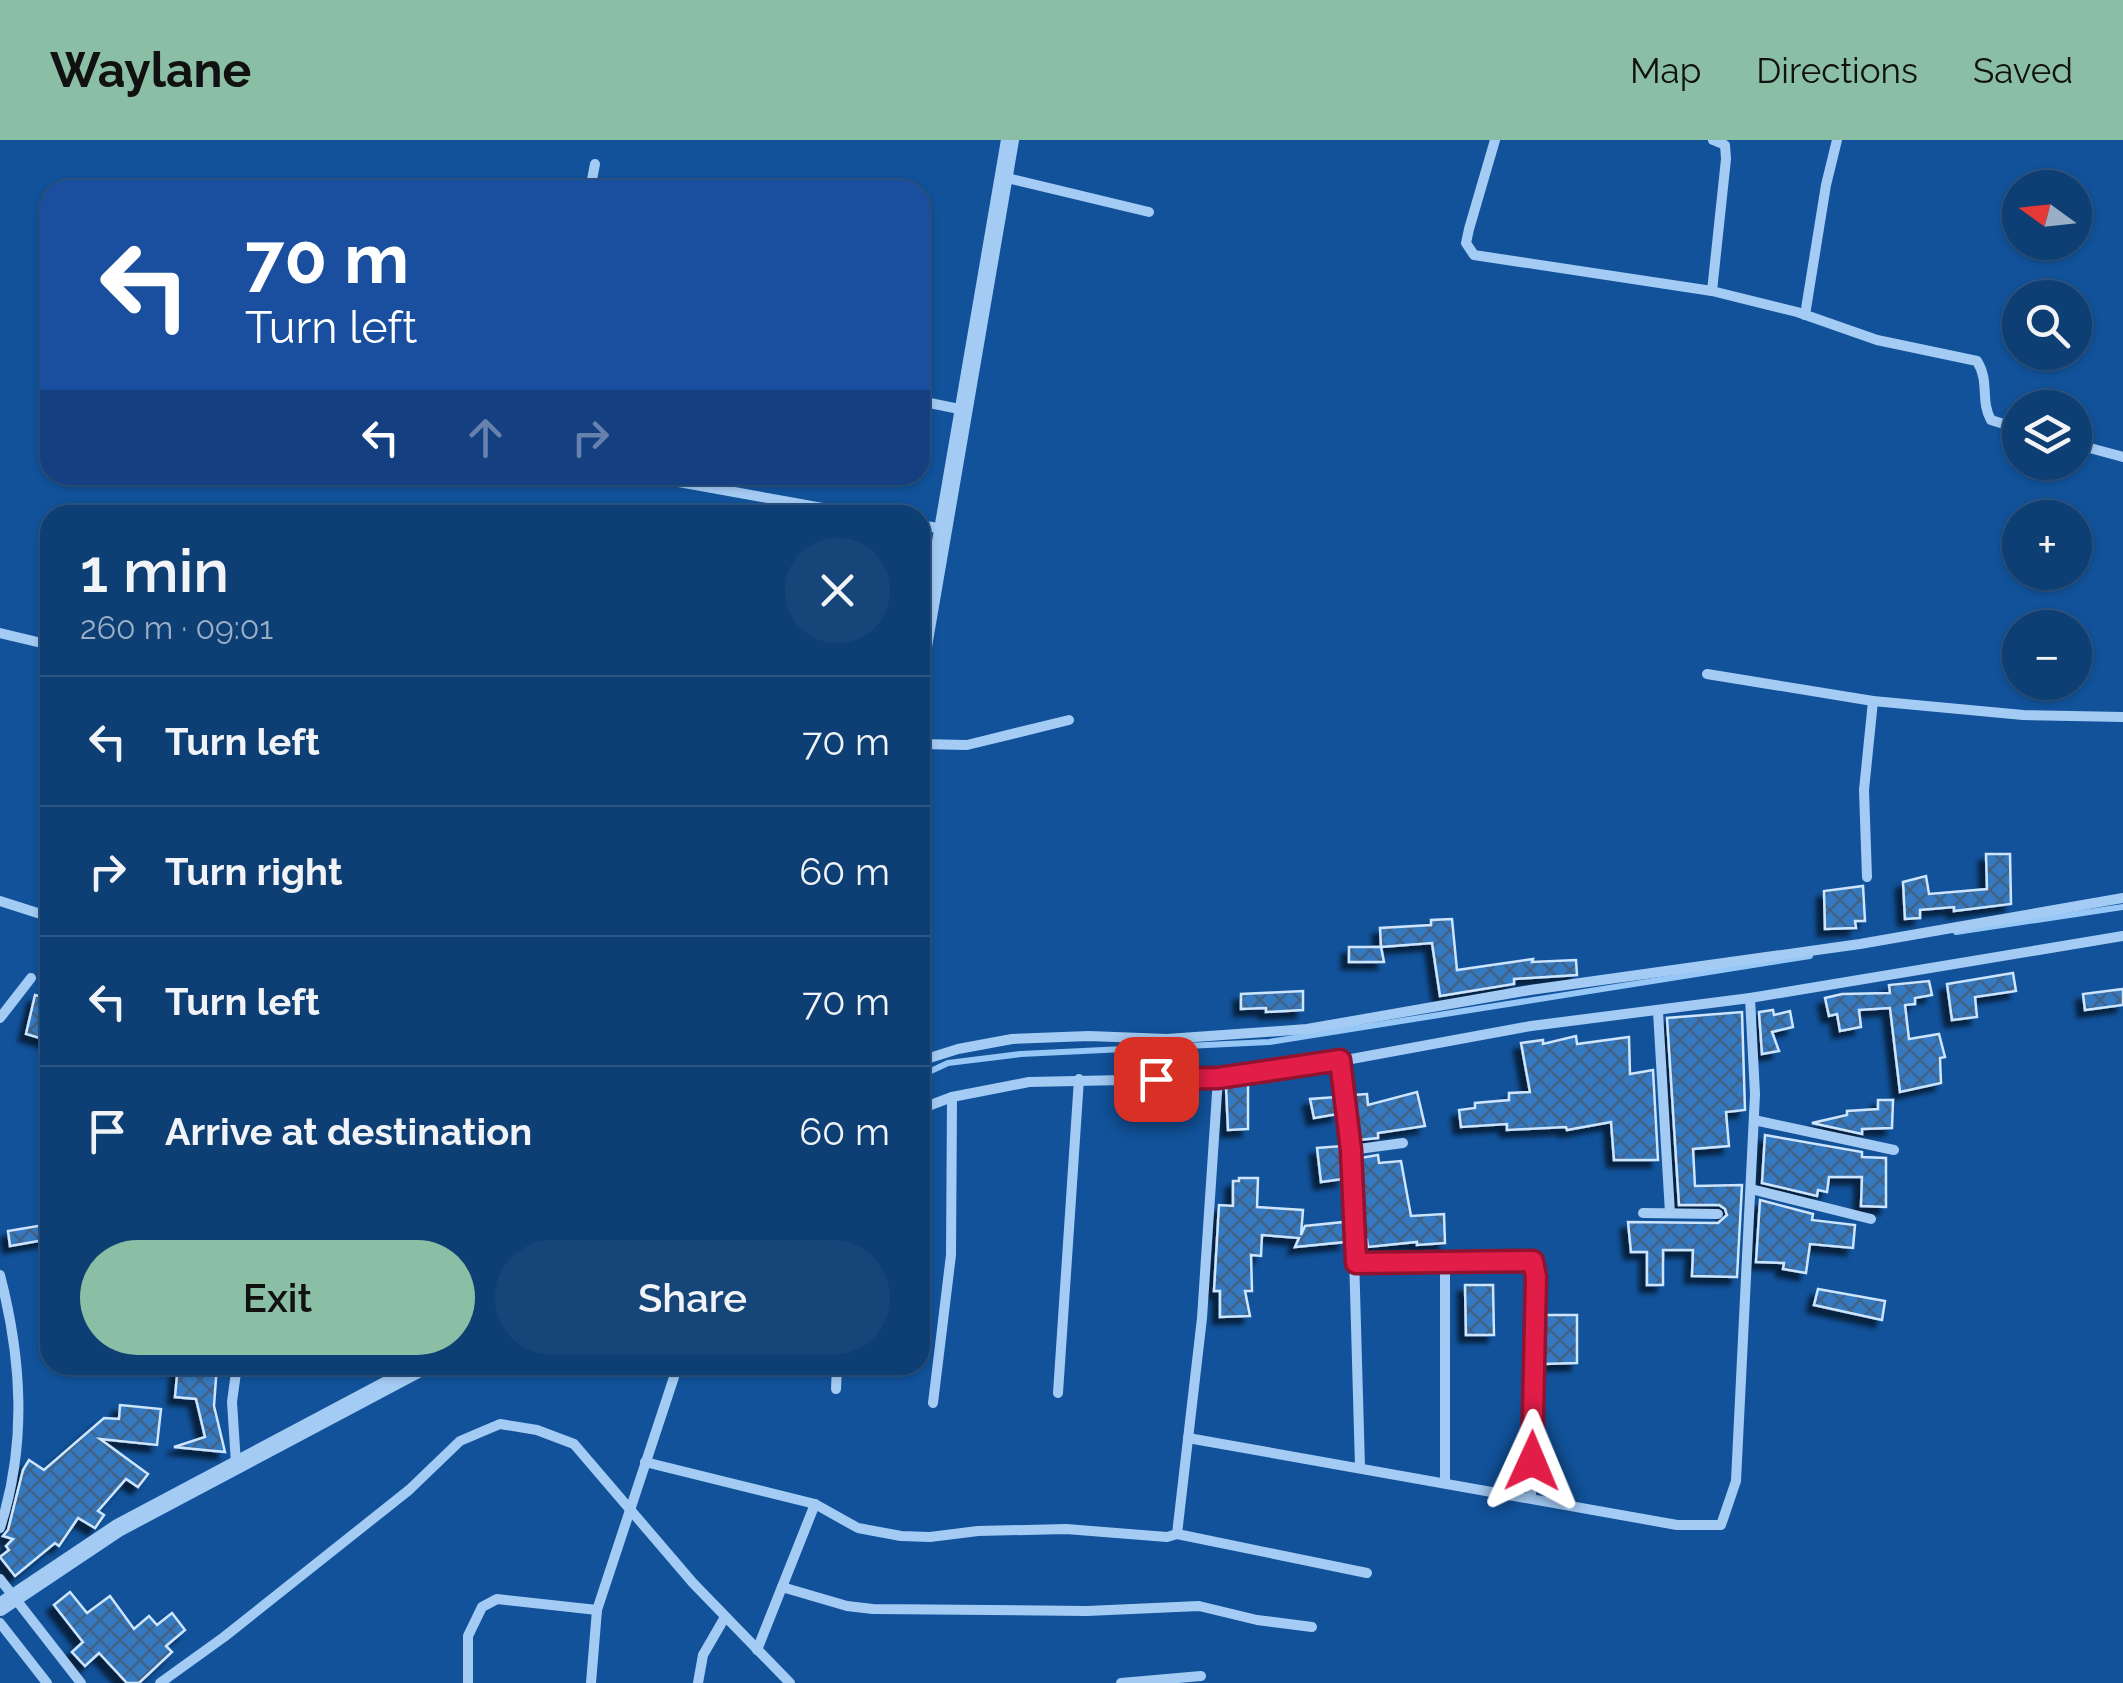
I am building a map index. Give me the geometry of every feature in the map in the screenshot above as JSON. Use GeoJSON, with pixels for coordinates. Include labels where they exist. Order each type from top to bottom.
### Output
{"type":"FeatureCollection","features":[{"type":"Feature","properties":{"kind":"street"},"geometry":{"type":"LineString","coordinates":[[930,608],[1010,140]]}},
{"type":"Feature","properties":{"kind":"street"},"geometry":{"type":"LineString","coordinates":[[1496,140],[1466,243],[1474,255],[1712,291],[1805,315],[1878,340],[1977,361],[1985,375],[1986,410],[1992,420],[2002,423]]}},
{"type":"Feature","properties":{"kind":"street"},"geometry":{"type":"LineString","coordinates":[[1712,291],[1726,159],[1725,145],[1713,140]]}},
{"type":"Feature","properties":{"kind":"street"},"geometry":{"type":"LineString","coordinates":[[1805,315],[1837,140]]}},
{"type":"Feature","properties":{"kind":"street"},"geometry":{"type":"LineString","coordinates":[[592,180],[594,164]]}},
{"type":"Feature","properties":{"kind":"street"},"geometry":{"type":"LineString","coordinates":[[1002,176],[1149,212]]}},
{"type":"Feature","properties":{"kind":"street"},"geometry":{"type":"LineString","coordinates":[[930,403],[965,410]]}},
{"type":"Feature","properties":{"kind":"street"},"geometry":{"type":"LineString","coordinates":[[2092,448],[2123,456]]}},
{"type":"Feature","properties":{"kind":"street"},"geometry":{"type":"LineString","coordinates":[[696,485],[806,505]]}},
{"type":"Feature","properties":{"kind":"street"},"geometry":{"type":"LineString","coordinates":[[930,527],[944,530]]}},
{"type":"Feature","properties":{"kind":"street"},"geometry":{"type":"LineString","coordinates":[[0,634],[40,643]]}},
{"type":"Feature","properties":{"kind":"street"},"geometry":{"type":"LineString","coordinates":[[1707,674],[1873,701],[2024,715],[2123,718]]}},
{"type":"Feature","properties":{"kind":"street"},"geometry":{"type":"LineString","coordinates":[[1867,877],[1864,790],[1873,701]]}},
{"type":"Feature","properties":{"kind":"street"},"geometry":{"type":"LineString","coordinates":[[930,744],[967,745],[1000,740],[1069,720]]}},
{"type":"Feature","properties":{"kind":"street"},"geometry":{"type":"LineString","coordinates":[[930,1059],[1012,1039],[1167,1039],[1307,1029],[1530,990],[1860,944],[2123,898]]}},
{"type":"Feature","properties":{"kind":"street"},"geometry":{"type":"LineString","coordinates":[[0,901],[40,914]]}},
{"type":"Feature","properties":{"kind":"street"},"geometry":{"type":"LineString","coordinates":[[930,1105],[952,1097],[1029,1082],[1218,1078],[1531,1026],[1750,998],[2123,936]]}},
{"type":"Feature","properties":{"kind":"street"},"geometry":{"type":"LineString","coordinates":[[0,1018],[32,978]]}},
{"type":"Feature","properties":{"kind":"street"},"geometry":{"type":"LineString","coordinates":[[1188,1438],[1677,1525],[1721,1525],[1736,1481],[1754,1120],[1750,998]]}},
{"type":"Feature","properties":{"kind":"street"},"geometry":{"type":"LineString","coordinates":[[1658,1012],[1670,1214]]}},
{"type":"Feature","properties":{"kind":"street"},"geometry":{"type":"LineString","coordinates":[[1340,1060],[1351,1150],[1360,1468]]}},
{"type":"Feature","properties":{"kind":"street"},"geometry":{"type":"LineString","coordinates":[[1177,1534],[1202,1318],[1218,1078]]}},
{"type":"Feature","properties":{"kind":"street"},"geometry":{"type":"LineString","coordinates":[[1058,1392],[1079,1080]]}},
{"type":"Feature","properties":{"kind":"street"},"geometry":{"type":"LineString","coordinates":[[933,1402],[951,1255],[952,1097]]}},
{"type":"Feature","properties":{"kind":"street"},"geometry":{"type":"LineString","coordinates":[[1754,1120],[1894,1150]]}},
{"type":"Feature","properties":{"kind":"street"},"geometry":{"type":"LineString","coordinates":[[1351,1150],[1403,1143]]}},
{"type":"Feature","properties":{"kind":"street"},"geometry":{"type":"LineString","coordinates":[[1751,1189],[1872,1219]]}},
{"type":"Feature","properties":{"kind":"street"},"geometry":{"type":"LineString","coordinates":[[1643,1213],[1718,1214]]}},
{"type":"Feature","properties":{"kind":"street"},"geometry":{"type":"LineString","coordinates":[[1445,1261],[1445,1482]]}},
{"type":"Feature","properties":{"kind":"street"},"geometry":{"type":"LineString","coordinates":[[1356,1263],[1533,1261],[1536,1277],[1532,1498]]}},
{"type":"Feature","properties":{"kind":"street"},"geometry":{"type":"LineString","coordinates":[[0,1275],[14,1329],[20,1403],[14,1476],[0,1528]]}},
{"type":"Feature","properties":{"kind":"street"},"geometry":{"type":"LineString","coordinates":[[236,1375],[232,1402],[236,1464]]}},
{"type":"Feature","properties":{"kind":"street"},"geometry":{"type":"LineString","coordinates":[[8,1600],[118,1528],[406,1375]]}},
{"type":"Feature","properties":{"kind":"street"},"geometry":{"type":"LineString","coordinates":[[591,1683],[597,1610],[675,1375]]}},
{"type":"Feature","properties":{"kind":"street"},"geometry":{"type":"LineString","coordinates":[[836,1388],[837,1375]]}},
{"type":"Feature","properties":{"kind":"street"},"geometry":{"type":"LineString","coordinates":[[160,1683],[409,1490],[460,1442],[500,1424],[537,1430],[574,1444],[725,1616],[790,1683]]}},
{"type":"Feature","properties":{"kind":"street"},"geometry":{"type":"LineString","coordinates":[[645,1462],[815,1504],[858,1528],[900,1536],[1048,1529],[1167,1537],[1177,1534],[1367,1573]]}},
{"type":"Feature","properties":{"kind":"street"},"geometry":{"type":"LineString","coordinates":[[757,1650],[815,1504]]}},
{"type":"Feature","properties":{"kind":"street"},"geometry":{"type":"LineString","coordinates":[[0,1578],[8,1600],[80,1683]]}},
{"type":"Feature","properties":{"kind":"street"},"geometry":{"type":"LineString","coordinates":[[782,1586],[847,1606],[873,1609],[1087,1611],[1198,1606],[1257,1620],[1312,1627]]}},
{"type":"Feature","properties":{"kind":"street"},"geometry":{"type":"LineString","coordinates":[[468,1683],[468,1636],[482,1607],[496,1599],[597,1610]]}},
{"type":"Feature","properties":{"kind":"street"},"geometry":{"type":"LineString","coordinates":[[698,1683],[703,1655],[725,1616]]}},
{"type":"Feature","properties":{"kind":"street"},"geometry":{"type":"LineString","coordinates":[[0,1623],[47,1683]]}},
{"type":"Feature","properties":{"kind":"street"},"geometry":{"type":"LineString","coordinates":[[1121,1683],[1202,1676]]}},
{"type":"Feature","properties":{"kind":"building"},"geometry":{"type":"Polygon","coordinates":[[[1986,854],[2010,854],[2011,904],[1954,911],[1954,907],[1920,910],[1920,918],[1905,919],[1903,882],[1926,876],[1929,894],[1987,889],[1986,854]]]}},
{"type":"Feature","properties":{"kind":"building"},"geometry":{"type":"Polygon","coordinates":[[[1863,886],[1865,921],[1855,921],[1856,928],[1825,929],[1824,891],[1863,886]]]}},
{"type":"Feature","properties":{"kind":"building"},"geometry":{"type":"Polygon","coordinates":[[[1452,919],[1457,970],[1533,959],[1532,962],[1576,960],[1577,975],[1514,979],[1514,984],[1440,996],[1432,943],[1381,947],[1380,928],[1431,925],[1431,920],[1452,919]]]}},
{"type":"Feature","properties":{"kind":"building"},"geometry":{"type":"Polygon","coordinates":[[[1349,947],[1381,947],[1384,962],[1349,962],[1349,947]]]}},
{"type":"Feature","properties":{"kind":"building"},"geometry":{"type":"Polygon","coordinates":[[[2013,973],[2016,991],[1975,997],[1977,1017],[1952,1020],[1947,984],[2013,973]]]}},
{"type":"Feature","properties":{"kind":"building"},"geometry":{"type":"Polygon","coordinates":[[[1929,981],[1932,995],[1915,998],[1915,1004],[1905,1005],[1909,1039],[1939,1034],[1945,1057],[1940,1058],[1941,1083],[1900,1092],[1890,1008],[1859,1010],[1861,1027],[1840,1031],[1837,1014],[1829,1016],[1825,998],[1890,993],[1889,985],[1929,981]]]}},
{"type":"Feature","properties":{"kind":"building"},"geometry":{"type":"Polygon","coordinates":[[[2123,989],[2123,1005],[2085,1010],[2083,994],[2123,989]]]}},
{"type":"Feature","properties":{"kind":"building"},"geometry":{"type":"Polygon","coordinates":[[[1303,991],[1303,1010],[1241,1009],[1241,994],[1303,991]]]}},
{"type":"Feature","properties":{"kind":"building"},"geometry":{"type":"Polygon","coordinates":[[[35,995],[40,996],[40,1038],[26,1034],[35,995]]]}},
{"type":"Feature","properties":{"kind":"building"},"geometry":{"type":"Polygon","coordinates":[[[1773,1010],[1774,1015],[1790,1011],[1793,1027],[1772,1032],[1779,1051],[1762,1054],[1759,1012],[1773,1010]]]}},
{"type":"Feature","properties":{"kind":"building"},"geometry":{"type":"Polygon","coordinates":[[[1742,1012],[1745,1110],[1726,1112],[1729,1146],[1693,1149],[1695,1186],[1742,1185],[1737,1277],[1692,1276],[1693,1250],[1663,1250],[1663,1285],[1647,1285],[1647,1252],[1631,1252],[1628,1222],[1718,1223],[1727,1215],[1719,1205],[1679,1205],[1667,1018],[1742,1012]]]}},
{"type":"Feature","properties":{"kind":"building"},"geometry":{"type":"Polygon","coordinates":[[[1576,1036],[1577,1044],[1629,1037],[1630,1074],[1653,1070],[1658,1160],[1614,1160],[1611,1122],[1567,1130],[1507,1130],[1507,1124],[1461,1127],[1459,1110],[1475,1108],[1475,1103],[1509,1100],[1509,1093],[1530,1092],[1521,1043],[1543,1040],[1543,1044],[1576,1036]]]}},
{"type":"Feature","properties":{"kind":"building"},"geometry":{"type":"Polygon","coordinates":[[[1248,1083],[1248,1129],[1228,1130],[1226,1086],[1248,1083]]]}},
{"type":"Feature","properties":{"kind":"building"},"geometry":{"type":"Polygon","coordinates":[[[1417,1092],[1425,1126],[1359,1140],[1353,1095],[1367,1094],[1368,1105],[1417,1092]]]}},
{"type":"Feature","properties":{"kind":"building"},"geometry":{"type":"Polygon","coordinates":[[[1336,1097],[1338,1114],[1314,1118],[1310,1099],[1336,1097]]]}},
{"type":"Feature","properties":{"kind":"building"},"geometry":{"type":"Polygon","coordinates":[[[1878,1100],[1893,1100],[1892,1128],[1862,1129],[1862,1134],[1812,1123],[1847,1115],[1847,1111],[1878,1109],[1878,1100]]]}},
{"type":"Feature","properties":{"kind":"building"},"geometry":{"type":"Polygon","coordinates":[[[1765,1135],[1862,1152],[1862,1157],[1886,1158],[1886,1207],[1861,1206],[1862,1177],[1829,1177],[1827,1192],[1818,1190],[1817,1196],[1762,1183],[1765,1135]]]}},
{"type":"Feature","properties":{"kind":"building"},"geometry":{"type":"Polygon","coordinates":[[[1342,1146],[1343,1179],[1321,1182],[1317,1148],[1342,1146]]]}},
{"type":"Feature","properties":{"kind":"building"},"geometry":{"type":"Polygon","coordinates":[[[1378,1155],[1379,1163],[1401,1161],[1411,1216],[1444,1214],[1445,1243],[1368,1247],[1367,1240],[1362,1240],[1360,1158],[1378,1155]]]}},
{"type":"Feature","properties":{"kind":"building"},"geometry":{"type":"Polygon","coordinates":[[[1258,1178],[1257,1207],[1303,1210],[1301,1235],[1305,1226],[1344,1222],[1345,1242],[1295,1247],[1299,1238],[1262,1235],[1261,1256],[1251,1255],[1252,1291],[1245,1291],[1250,1316],[1220,1317],[1220,1291],[1214,1291],[1219,1205],[1233,1206],[1233,1181],[1258,1178]]]}},
{"type":"Feature","properties":{"kind":"building"},"geometry":{"type":"Polygon","coordinates":[[[1760,1200],[1813,1214],[1812,1220],[1855,1225],[1853,1248],[1810,1244],[1806,1273],[1783,1269],[1784,1263],[1756,1262],[1760,1200]]]}},
{"type":"Feature","properties":{"kind":"building"},"geometry":{"type":"Polygon","coordinates":[[[40,1226],[40,1241],[10,1246],[8,1231],[40,1226]]]}},
{"type":"Feature","properties":{"kind":"building"},"geometry":{"type":"Polygon","coordinates":[[[1465,1285],[1493,1285],[1494,1335],[1466,1335],[1465,1285]]]}},
{"type":"Feature","properties":{"kind":"building"},"geometry":{"type":"Polygon","coordinates":[[[1818,1289],[1885,1301],[1882,1320],[1814,1305],[1818,1289]]]}},
{"type":"Feature","properties":{"kind":"building"},"geometry":{"type":"Polygon","coordinates":[[[1544,1315],[1577,1315],[1577,1363],[1543,1364],[1544,1315]]]}},
{"type":"Feature","properties":{"kind":"building"},"geometry":{"type":"Polygon","coordinates":[[[177,1375],[216,1375],[214,1406],[225,1452],[174,1447],[205,1437],[196,1399],[175,1397],[177,1375]]]}},
{"type":"Feature","properties":{"kind":"building"},"geometry":{"type":"Polygon","coordinates":[[[120,1405],[161,1409],[157,1445],[100,1439],[148,1474],[138,1487],[126,1479],[98,1511],[104,1515],[95,1528],[78,1518],[59,1546],[55,1543],[15,1576],[0,1557],[9,1550],[6,1546],[13,1539],[3,1536],[29,1460],[44,1470],[104,1418],[119,1419],[120,1405]]]}},
{"type":"Feature","properties":{"kind":"building"},"geometry":{"type":"Polygon","coordinates":[[[70,1592],[87,1613],[110,1596],[134,1629],[149,1616],[157,1625],[172,1613],[185,1630],[166,1646],[172,1652],[139,1683],[127,1683],[99,1653],[85,1666],[72,1652],[83,1642],[54,1605],[70,1592]]]}},
{"type":"Feature","properties":{"kind":"waterway"},"geometry":{"type":"LineString","coordinates":[[1956,932],[2123,907]]}},
{"type":"Feature","properties":{"kind":"waterway"},"geometry":{"type":"LineString","coordinates":[[930,1071],[948,1063],[1021,1054],[1269,1042],[1810,956]]}},
{"type":"Feature","properties":{"kind":"route"},"geometry":{"type":"LineString","coordinates":[[1156,1079],[1218,1078],[1340,1060],[1351,1150],[1356,1263],[1533,1261],[1536,1277],[1532,1461]]}}]}
